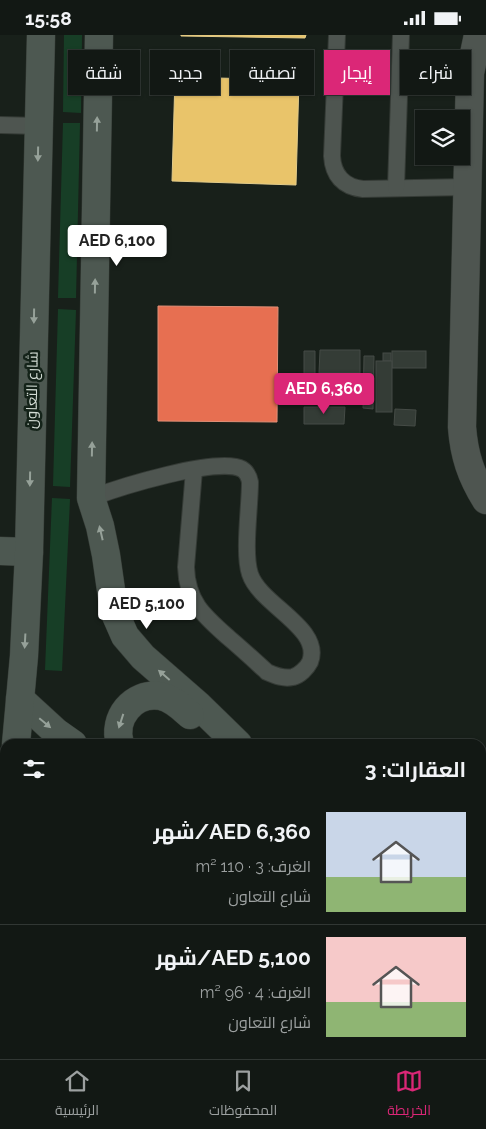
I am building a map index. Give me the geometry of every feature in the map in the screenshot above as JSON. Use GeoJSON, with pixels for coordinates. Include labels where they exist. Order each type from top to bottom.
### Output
{"type":"FeatureCollection","features":[{"type":"Feature","properties":{"kind":"main road","name":"شارع التعاون"},"geometry":{"type":"LineString","coordinates":[[16,739],[24,656],[29,552],[41,35]]}},
{"type":"Feature","properties":{"kind":"main road"},"geometry":{"type":"LineString","coordinates":[[99,35],[91,497],[106,555],[114,611],[125,637],[143,657],[198,705],[233,739]]}},
{"type":"Feature","properties":{"kind":"main road"},"geometry":{"type":"LineString","coordinates":[[0,551],[29,552]]}},
{"type":"Feature","properties":{"kind":"main road"},"geometry":{"type":"LineString","coordinates":[[119,739],[118,725],[123,713],[130,705],[139,699],[161,696],[171,700],[222,739]]}},
{"type":"Feature","properties":{"kind":"main road"},"geometry":{"type":"LineString","coordinates":[[20,699],[66,739]]}},
{"type":"Feature","properties":{"kind":"street"},"geometry":{"type":"LineString","coordinates":[[478,35],[470,73],[462,427],[463,447],[468,465],[475,483],[486,500]]}},
{"type":"Feature","properties":{"kind":"lane"},"geometry":{"type":"LineString","coordinates":[[337,35],[332,156],[335,172],[346,185],[354,188],[467,187]]}},
{"type":"Feature","properties":{"kind":"lane"},"geometry":{"type":"LineString","coordinates":[[396,188],[401,35]]}},
{"type":"Feature","properties":{"kind":"lane"},"geometry":{"type":"LineString","coordinates":[[0,125],[39,126]]}},
{"type":"Feature","properties":{"kind":"lane"},"geometry":{"type":"LineString","coordinates":[[91,497],[131,484],[194,469],[213,467],[238,468],[246,473],[249,477],[250,487],[247,559],[251,576],[260,591],[302,629],[312,646],[309,664],[294,677],[276,677],[267,672],[202,613],[192,596],[186,577],[186,567],[194,469]]}},
{"type":"Feature","properties":{"kind":"green space"},"geometry":{"type":"Polygon","coordinates":[[[64,35],[82,35],[82,50],[68,50],[68,95],[81,95],[81,113],[63,112],[64,35]]]}},
{"type":"Feature","properties":{"kind":"green space"},"geometry":{"type":"Polygon","coordinates":[[[63,123],[80,123],[76,298],[58,298],[63,123]]]}},
{"type":"Feature","properties":{"kind":"green space"},"geometry":{"type":"Polygon","coordinates":[[[58,309],[76,310],[70,487],[53,486],[58,309]]]}},
{"type":"Feature","properties":{"kind":"green space"},"geometry":{"type":"Polygon","coordinates":[[[52,498],[70,499],[62,671],[45,670],[52,498]]]}},
{"type":"Feature","properties":{"kind":"building: سكن"},"geometry":{"type":"Polygon","coordinates":[[[181,35],[306,35],[305,38],[181,35]]]}},
{"type":"Feature","properties":{"kind":"building: سكن"},"geometry":{"type":"Polygon","coordinates":[[[220,78],[230,78],[230,95],[299,95],[296,185],[172,181],[174,95],[220,95],[220,78]]]}},
{"type":"Feature","properties":{"kind":"building: متاجر"},"geometry":{"type":"Polygon","coordinates":[[[158,306],[278,307],[277,422],[158,421],[158,306]]]}},
{"type":"Feature","properties":{"kind":"building: أخرى"},"geometry":{"type":"Polygon","coordinates":[[[320,350],[360,350],[360,373],[319,373],[320,350]]]}},
{"type":"Feature","properties":{"kind":"building: أخرى"},"geometry":{"type":"Polygon","coordinates":[[[304,351],[315,351],[315,402],[304,401],[304,351]]]}},
{"type":"Feature","properties":{"kind":"building: أخرى"},"geometry":{"type":"Polygon","coordinates":[[[392,351],[426,351],[426,368],[392,368],[392,351]]]}},
{"type":"Feature","properties":{"kind":"building: أخرى"},"geometry":{"type":"Polygon","coordinates":[[[383,353],[391,353],[391,361],[383,361],[383,353]]]}},
{"type":"Feature","properties":{"kind":"building: أخرى"},"geometry":{"type":"Polygon","coordinates":[[[364,356],[374,356],[373,409],[363,408],[364,356]]]}},
{"type":"Feature","properties":{"kind":"building: أخرى"},"geometry":{"type":"Polygon","coordinates":[[[376,361],[392,361],[392,412],[376,412],[376,361]]]}},
{"type":"Feature","properties":{"kind":"building: أخرى"},"geometry":{"type":"Polygon","coordinates":[[[304,407],[345,407],[344,424],[304,424],[304,407]]]}},
{"type":"Feature","properties":{"kind":"building: أخرى"},"geometry":{"type":"Polygon","coordinates":[[[395,409],[416,410],[415,426],[394,425],[395,409]]]}}]}
